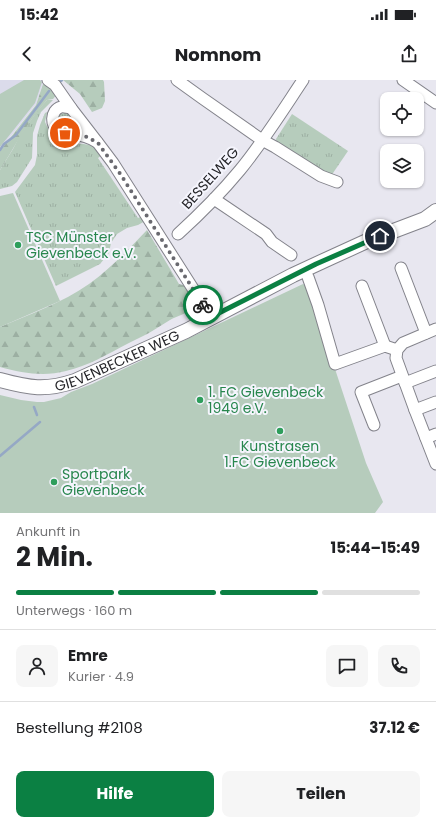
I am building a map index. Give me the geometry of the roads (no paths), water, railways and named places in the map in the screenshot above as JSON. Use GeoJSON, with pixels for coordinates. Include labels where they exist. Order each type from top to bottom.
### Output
{"type":"FeatureCollection","features":[{"type":"Feature","properties":{"kind":"main road","name":"GIEVENBECKER WEG"},"geometry":{"type":"LineString","coordinates":[[0,380],[20,385],[43,388],[65,385],[81,379],[186,331],[293,275],[332,257],[367,241],[432,217]]}},
{"type":"Feature","properties":{"kind":"street"},"geometry":{"type":"LineString","coordinates":[[48,80],[55,85],[113,163],[211,317]]}},
{"type":"Feature","properties":{"kind":"street"},"geometry":{"type":"LineString","coordinates":[[177,80],[262,140],[321,176],[337,182]]}},
{"type":"Feature","properties":{"kind":"street","name":"BESSELWEG"},"geometry":{"type":"LineString","coordinates":[[178,234],[214,199],[241,169],[303,80]]}},
{"type":"Feature","properties":{"kind":"street"},"geometry":{"type":"LineString","coordinates":[[403,80],[436,103]]}},
{"type":"Feature","properties":{"kind":"street"},"geometry":{"type":"LineString","coordinates":[[71,108],[61,107],[56,110],[52,118],[56,128],[61,132],[85,136],[98,143]]}},
{"type":"Feature","properties":{"kind":"street"},"geometry":{"type":"LineString","coordinates":[[214,199],[266,234],[272,242],[291,255]]}},
{"type":"Feature","properties":{"kind":"street"},"geometry":{"type":"LineString","coordinates":[[401,268],[431,331],[403,343],[397,350],[396,358],[415,410],[431,436],[436,464]]}},
{"type":"Feature","properties":{"kind":"street"},"geometry":{"type":"LineString","coordinates":[[308,278],[318,305],[335,364],[385,346],[397,350]]}},
{"type":"Feature","properties":{"kind":"street"},"geometry":{"type":"LineString","coordinates":[[362,286],[385,346]]}},
{"type":"Feature","properties":{"kind":"street"},"geometry":{"type":"LineString","coordinates":[[374,425],[361,392],[436,371]]}},
{"type":"Feature","properties":{"kind":"street"},"geometry":{"type":"LineString","coordinates":[[415,410],[436,402]]}},
{"type":"Feature","properties":{"kind":"waterway"},"geometry":{"type":"LineString","coordinates":[[0,150],[4,144],[16,135],[49,91]]}},
{"type":"Feature","properties":{"kind":"waterway"},"geometry":{"type":"LineString","coordinates":[[34,407],[37,415]]}},
{"type":"Feature","properties":{"kind":"waterway"},"geometry":{"type":"LineString","coordinates":[[0,456],[40,422]]}},
{"type":"Feature","properties":{"kind":"place","name":"TSC Münster Gievenbeck e.V."},"geometry":{"type":"Point","coordinates":[18,245]}},
{"type":"Feature","properties":{"kind":"place","name":"1. FC Gievenbeck 1949 e.V."},"geometry":{"type":"Point","coordinates":[200,400]}},
{"type":"Feature","properties":{"kind":"place","name":"Kunstrasen 1.FC Gievenbeck"},"geometry":{"type":"Point","coordinates":[280,431]}},
{"type":"Feature","properties":{"kind":"place","name":"Sportpark Gievenbeck"},"geometry":{"type":"Point","coordinates":[54,482]}}]}
